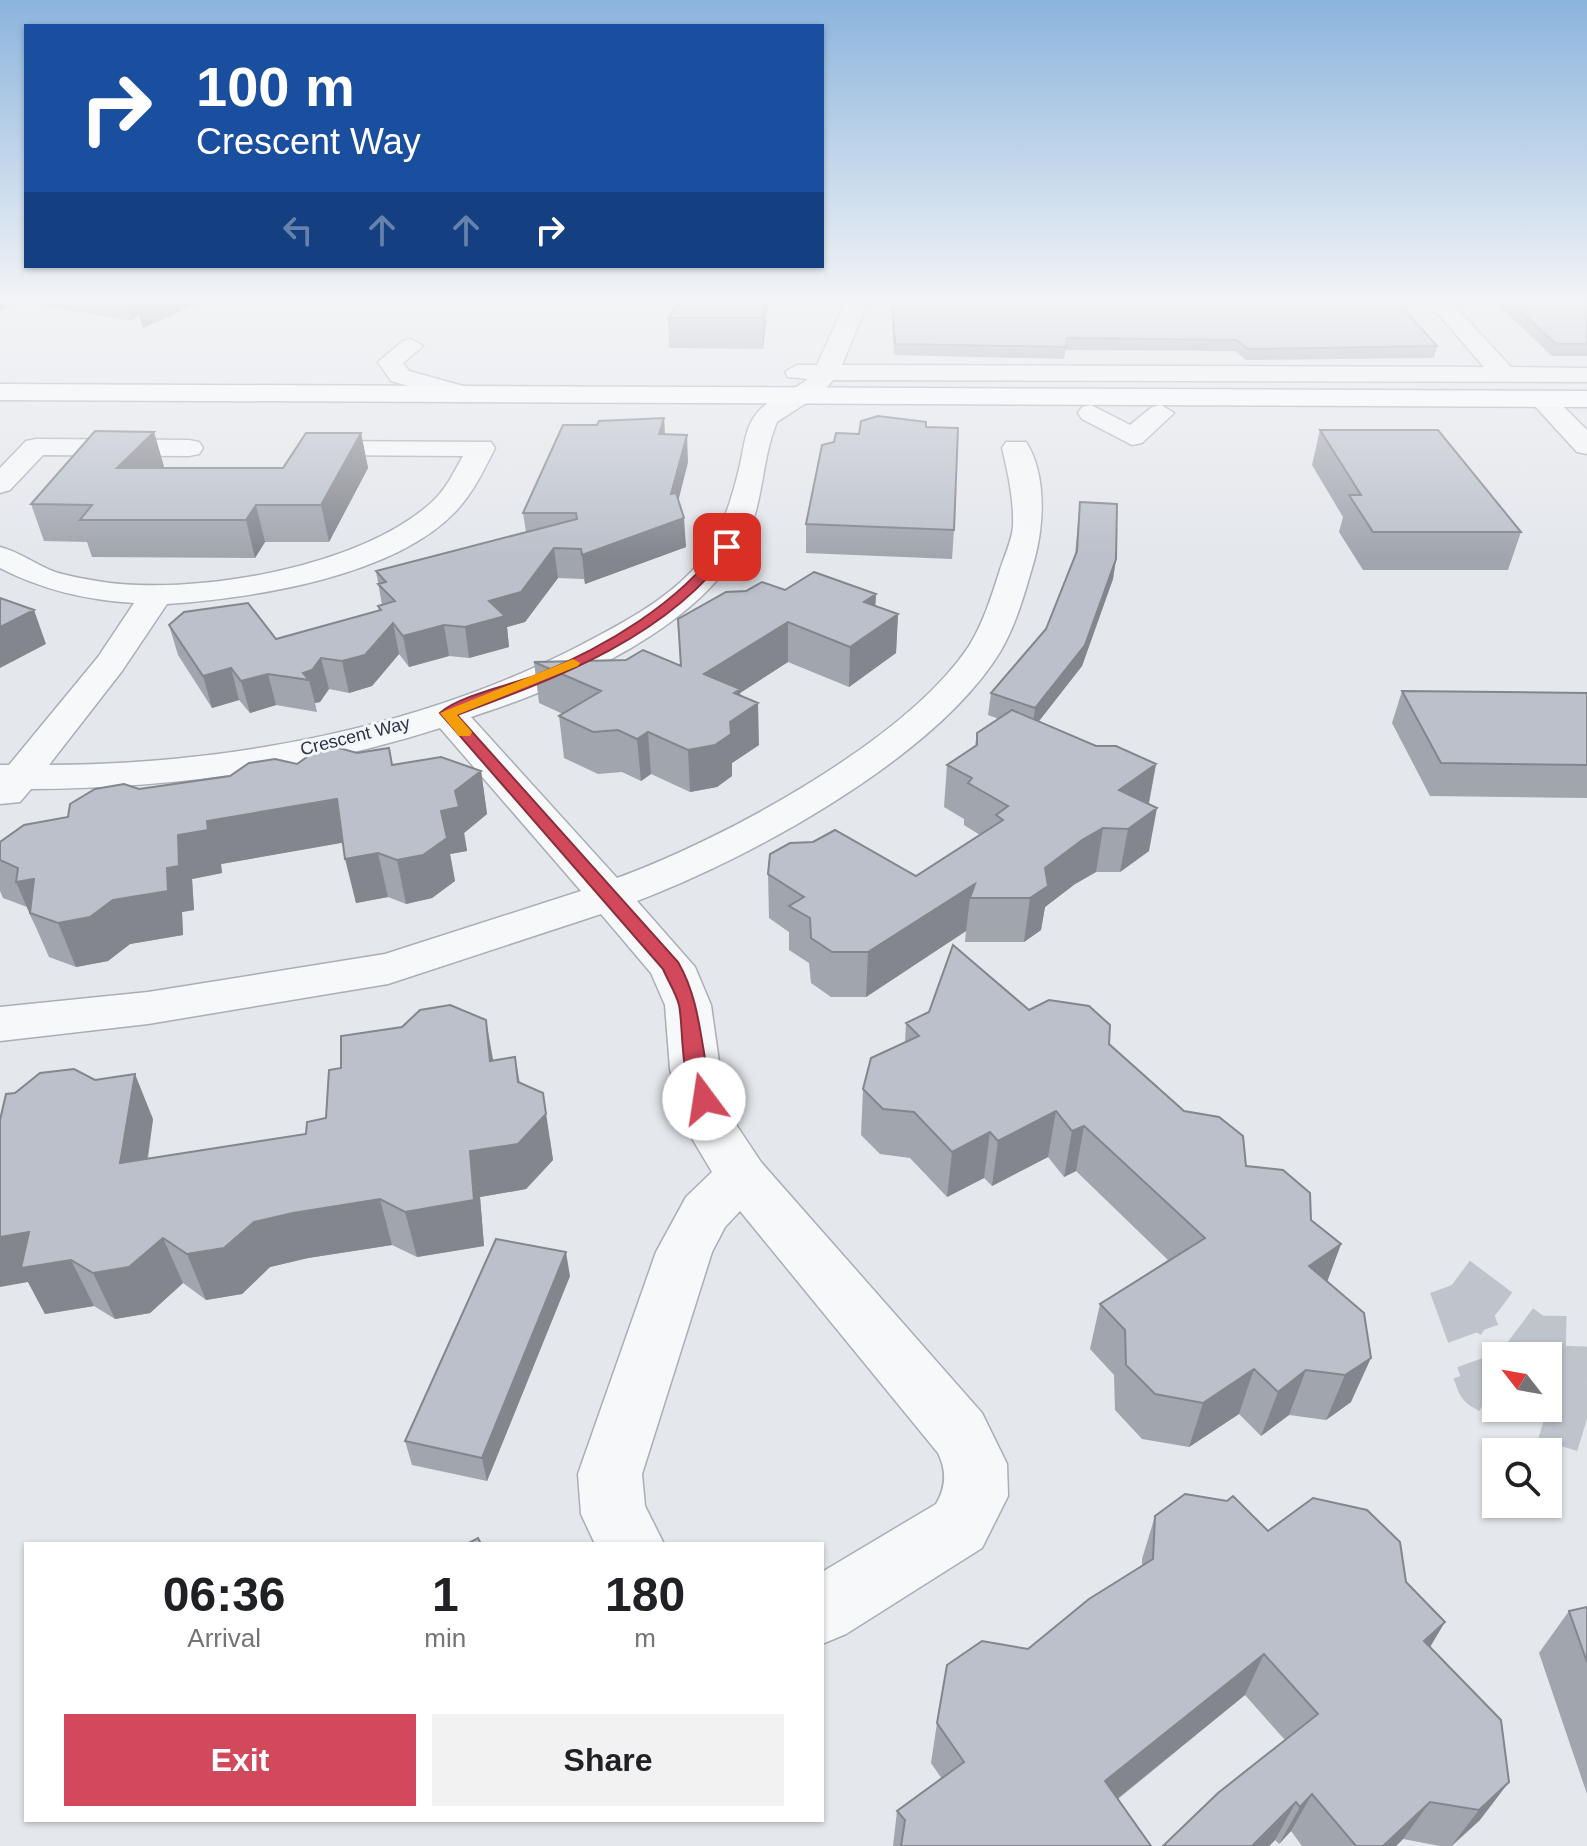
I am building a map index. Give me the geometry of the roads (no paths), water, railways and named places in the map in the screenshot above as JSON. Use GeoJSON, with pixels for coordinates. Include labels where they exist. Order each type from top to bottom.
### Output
{"type":"FeatureCollection","features":[{"type":"Feature","properties":{"kind":"main road"},"geometry":{"type":"LineString","coordinates":[[0,392],[788,393],[1550,407],[1587,415]]}},
{"type":"Feature","properties":{"kind":"main road"},"geometry":{"type":"LineString","coordinates":[[0,409],[788,393],[1091,413]]}},
{"type":"Feature","properties":{"kind":"main road"},"geometry":{"type":"LineString","coordinates":[[1161,413],[1550,407],[1587,399]]}},
{"type":"Feature","properties":{"kind":"street"},"geometry":{"type":"LineString","coordinates":[[433,385],[465,394]]}},
{"type":"Feature","properties":{"kind":"street","name":"Crescent Way"},"geometry":{"type":"LineString","coordinates":[[6,786],[242,762],[335,743],[447,713],[544,677],[602,649],[680,598],[708,573],[727,547],[741,516],[760,429],[791,385]]}},
{"type":"Feature","properties":{"kind":"street"},"geometry":{"type":"LineString","coordinates":[[788,393],[802,385]]}},
{"type":"Feature","properties":{"kind":"street"},"geometry":{"type":"LineString","coordinates":[[1550,407],[1587,446]]}},
{"type":"Feature","properties":{"kind":"street"},"geometry":{"type":"LineString","coordinates":[[1091,413],[1132,437],[1161,413]]}},
{"type":"Feature","properties":{"kind":"street"},"geometry":{"type":"LineString","coordinates":[[0,484],[36,447],[189,448]]}},
{"type":"Feature","properties":{"kind":"street"},"geometry":{"type":"LineString","coordinates":[[0,556],[41,577],[80,588],[157,594],[266,582],[313,571],[388,544],[439,512],[456,493],[481,448],[319,447]]}},
{"type":"Feature","properties":{"kind":"street"},"geometry":{"type":"LineString","coordinates":[[0,1024],[148,1008],[388,969],[612,896],[682,869],[799,804],[879,754],[927,717],[962,680],[983,651],[1002,615],[1028,529],[1024,482],[1016,448]]}},
{"type":"Feature","properties":{"kind":"street"},"geometry":{"type":"LineString","coordinates":[[6,786],[110,664],[157,594]]}},
{"type":"Feature","properties":{"kind":"street"},"geometry":{"type":"LineString","coordinates":[[447,713],[672,967],[688,1005],[695,1069],[713,1130],[742,1176],[960,1433],[976,1464],[976,1496],[959,1526],[824,1609]]}},
{"type":"Feature","properties":{"kind":"street"},"geometry":{"type":"LineString","coordinates":[[630,1542],[613,1514],[610,1474],[684,1252],[705,1212],[742,1176]]}},
{"type":"Feature","properties":{"kind":"tunnel"},"geometry":{"type":"LineString","coordinates":[[1454,1282],[1534,1342],[1587,1343]]}},
{"type":"Feature","properties":{"kind":"tunnel"},"geometry":{"type":"LineString","coordinates":[[1455,1284],[1482,1358]]}},
{"type":"Feature","properties":{"kind":"tunnel"},"geometry":{"type":"LineString","coordinates":[[1562,1379],[1587,1380]]}},
{"type":"Feature","properties":{"kind":"tunnel"},"geometry":{"type":"LineString","coordinates":[[1562,1411],[1587,1419]]}}]}
